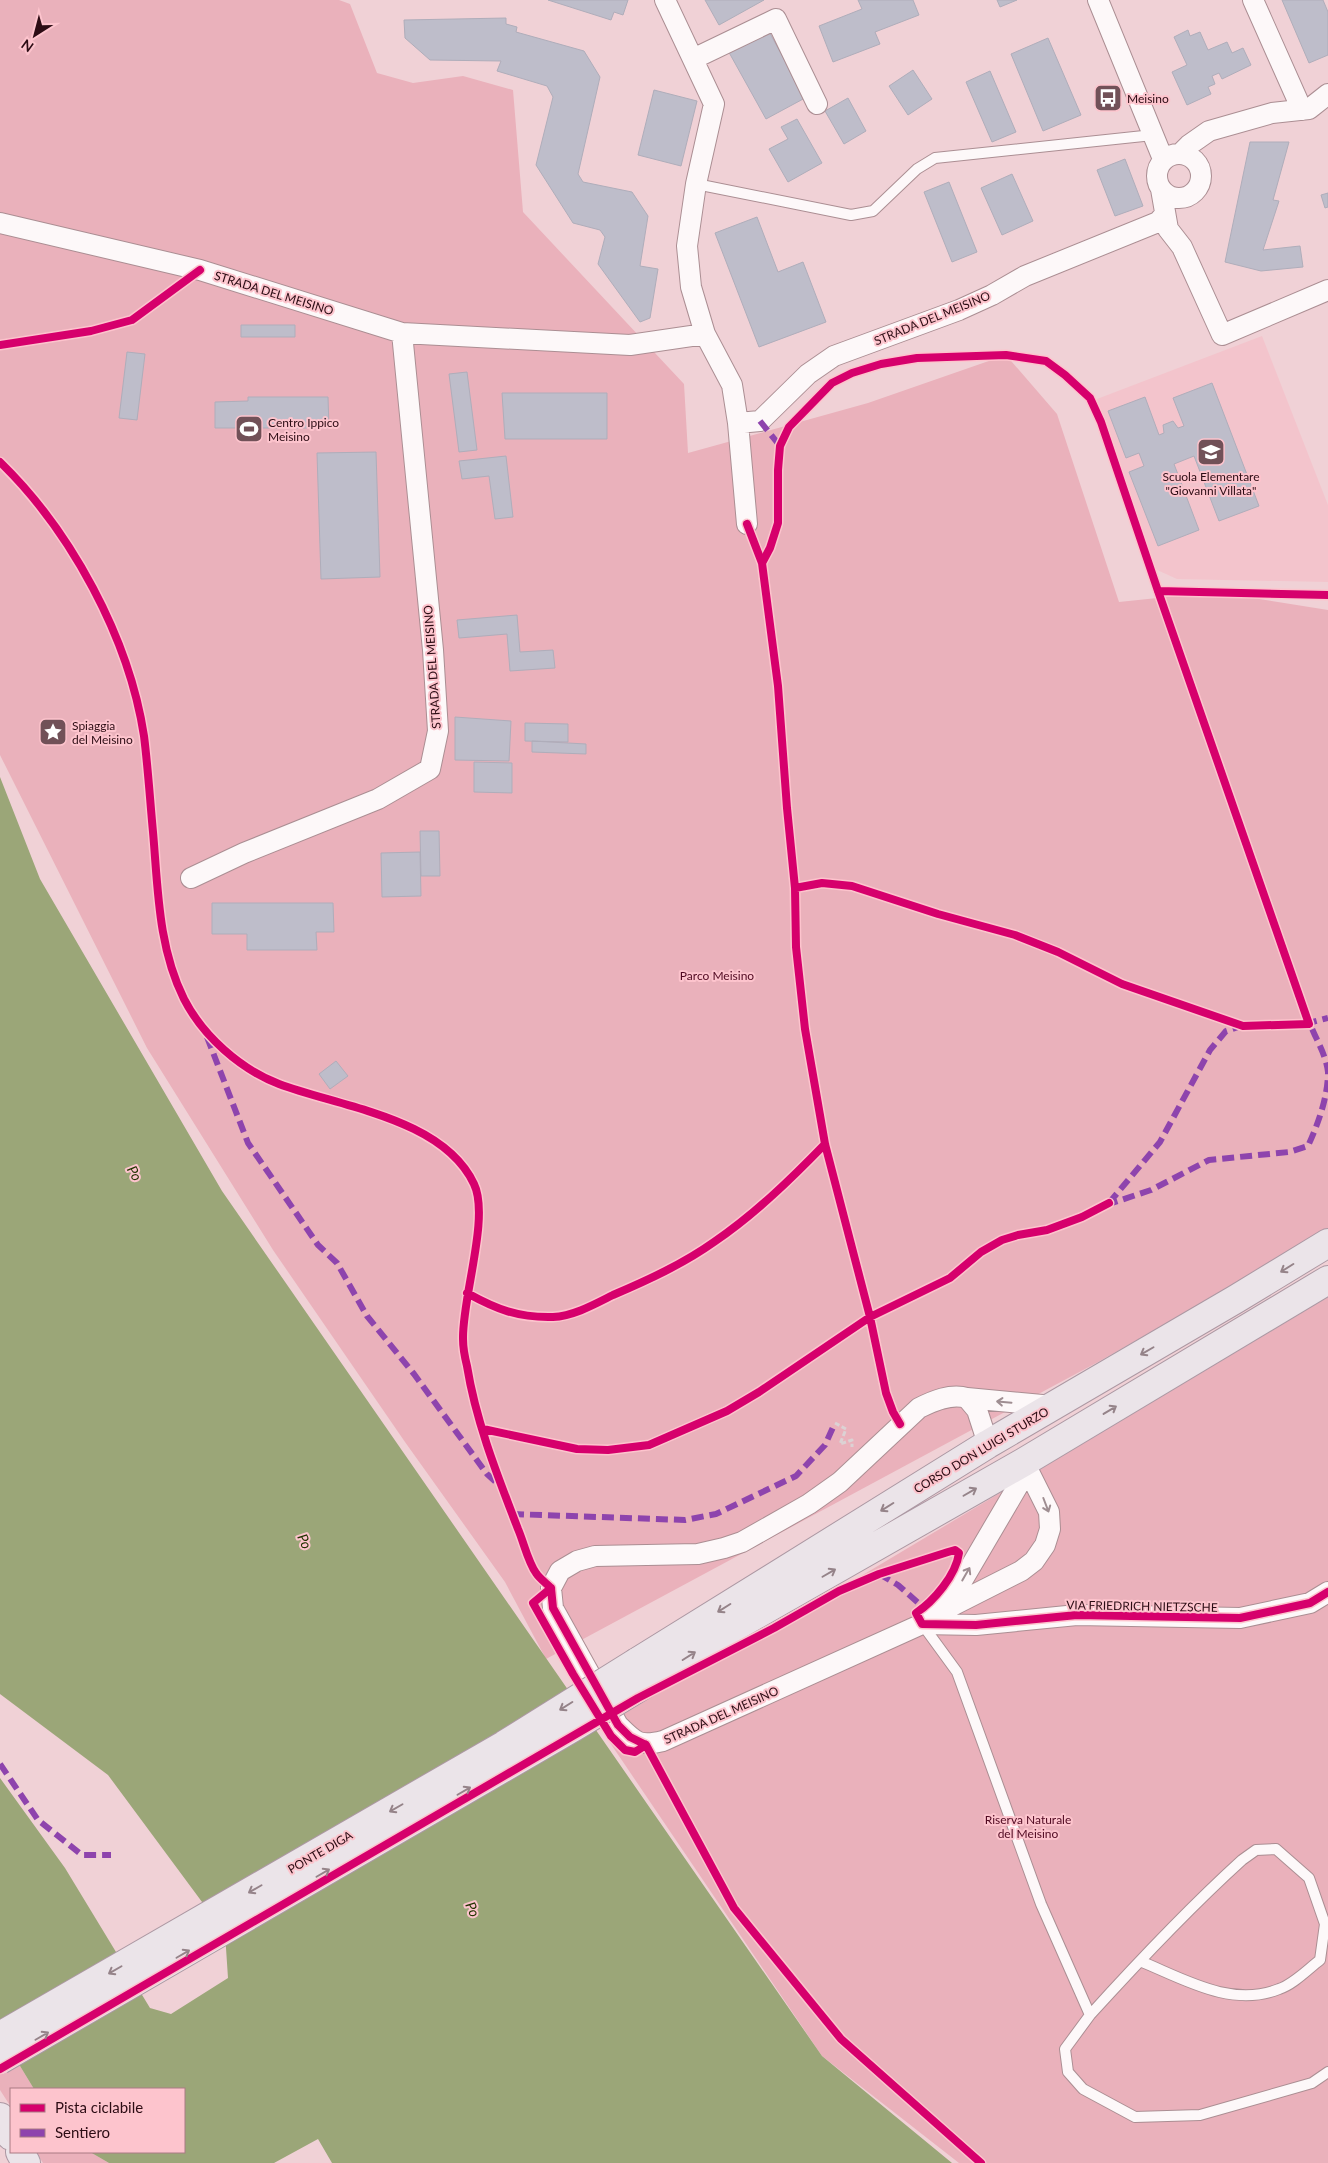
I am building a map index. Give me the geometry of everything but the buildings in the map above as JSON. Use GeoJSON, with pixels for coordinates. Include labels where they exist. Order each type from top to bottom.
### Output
{"type":"FeatureCollection","features":[{"type":"Feature","properties":{"kind":"main road","name":"CORSO DON LUIGI STURZO"},"geometry":{"type":"LineString","coordinates":[[642,1672],[988,1444],[1328,1243]]}},
{"type":"Feature","properties":{"kind":"main road"},"geometry":{"type":"LineString","coordinates":[[642,1672],[731,1629],[1024,1462],[1328,1280]]}},
{"type":"Feature","properties":{"kind":"main road","name":"PONTE DIGA"},"geometry":{"type":"LineString","coordinates":[[0,2036],[496,1750],[642,1672]]}},
{"type":"Feature","properties":{"kind":"main road","name":"PONTE DIGA"},"geometry":{"type":"LineString","coordinates":[[0,2060],[566,1732],[642,1672]]}},
{"type":"Feature","properties":{"kind":"main road"},"geometry":{"type":"LineString","coordinates":[[0,2117],[10,2134]]}},
{"type":"Feature","properties":{"kind":"street"},"geometry":{"type":"LineString","coordinates":[[665,0],[714,104],[696,184],[687,246],[691,287],[705,334],[732,385],[738,423],[747,524]]}},
{"type":"Feature","properties":{"kind":"street"},"geometry":{"type":"LineString","coordinates":[[1098,0],[1153,135],[1172,156],[1189,156],[1198,165],[1202,174],[1199,187],[1182,198],[1168,195],[1161,189]]}},
{"type":"Feature","properties":{"kind":"street"},"geometry":{"type":"LineString","coordinates":[[1253,0],[1302,110]]}},
{"type":"Feature","properties":{"kind":"street"},"geometry":{"type":"LineString","coordinates":[[693,60],[776,19],[817,104]]}},
{"type":"Feature","properties":{"kind":"street"},"geometry":{"type":"LineString","coordinates":[[1182,246],[1168,229],[1161,189],[1156,175],[1172,156],[1209,131],[1272,113],[1309,108],[1328,94]]}},
{"type":"Feature","properties":{"kind":"street"},"geometry":{"type":"LineString","coordinates":[[1198,165],[1206,147],[1221,128]]}},
{"type":"Feature","properties":{"kind":"street"},"geometry":{"type":"LineString","coordinates":[[1182,198],[1178,223],[1182,246],[1222,335],[1328,290]]}},
{"type":"Feature","properties":{"kind":"street","name":"STRADA DEL MEISINO"},"geometry":{"type":"LineString","coordinates":[[738,423],[760,421],[808,374],[834,356],[959,310],[992,295],[1025,276],[1158,222],[1166,214]]}},
{"type":"Feature","properties":{"kind":"street","name":"STRADA DEL MEISINO"},"geometry":{"type":"LineString","coordinates":[[0,223],[200,270],[402,332],[630,345],[705,334]]}},
{"type":"Feature","properties":{"kind":"street","name":"STRADA DEL MEISINO"},"geometry":{"type":"LineString","coordinates":[[191,878],[244,853],[378,799],[430,770],[438,731],[434,668],[402,332]]}},
{"type":"Feature","properties":{"kind":"street","name":"STRADA DEL MEISINO"},"geometry":{"type":"LineString","coordinates":[[1024,1462],[1049,1512],[1050,1529],[1045,1545],[1034,1561],[1020,1571],[930,1619],[663,1741],[646,1745],[630,1737],[618,1725],[553,1608],[551,1588],[560,1571],[577,1560],[595,1556],[698,1554],[742,1542],[809,1504],[840,1482],[918,1408],[931,1402],[948,1397],[1053,1406]]}},
{"type":"Feature","properties":{"kind":"street"},"geometry":{"type":"LineString","coordinates":[[967,1398],[977,1410],[988,1444]]}},
{"type":"Feature","properties":{"kind":"street","name":"STRADA DEL MEISINO"},"geometry":{"type":"LineString","coordinates":[[930,1619],[958,1588],[1019,1484],[1024,1462]]}},
{"type":"Feature","properties":{"kind":"street","name":"VIA FRIEDRICH NIETZSCHE"},"geometry":{"type":"LineString","coordinates":[[930,1619],[976,1626],[1077,1615],[1240,1618],[1310,1603],[1328,1592]]}},
{"type":"Feature","properties":{"kind":"lane"},"geometry":{"type":"LineString","coordinates":[[696,184],[851,215],[873,210],[917,169],[935,158],[1153,135]]}},
{"type":"Feature","properties":{"kind":"lane"},"geometry":{"type":"LineString","coordinates":[[930,1619],[957,1672],[1041,1904],[1090,2015]]}},
{"type":"Feature","properties":{"kind":"lane"},"geometry":{"type":"LineString","coordinates":[[1140,1961],[1217,1993],[1257,1996],[1281,1989],[1320,1960],[1325,1924],[1309,1878],[1276,1849],[1256,1850],[1242,1860],[1214,1885],[1140,1961],[1090,2015],[1065,2049],[1068,2072],[1083,2089],[1135,2117],[1200,2115],[1312,2083],[1328,2072]]}},
{"type":"Feature","properties":{"kind":"path"},"geometry":{"type":"LineString","coordinates":[[835,1422],[846,1429],[840,1444],[852,1440],[852,1450],[864,1443],[872,1452]]}},
{"type":"Feature","properties":{"kind":"shaded area","name":"Scuola Elementare \"Giovanni Villata\""},"geometry":{"type":"Polygon","coordinates":[[[1262,336],[1328,505],[1328,582],[1177,579],[1155,569],[1097,399],[1262,336]]]}},
{"type":"Feature","properties":{"kind":"green space","name":"Parco Meisino"},"geometry":{"type":"Polygon","coordinates":[[[0,0],[339,0],[350,4],[377,73],[413,83],[463,76],[513,90],[523,212],[684,384],[688,453],[868,403],[1006,355],[1057,414],[1119,602],[1215,592],[1328,610],[1328,1232],[1098,1362],[546,1659],[505,1582],[405,1442],[273,1250],[147,1048],[0,755],[0,0]]]}},
{"type":"Feature","properties":{"kind":"green space","name":"Riserva Naturale del Meisino"},"geometry":{"type":"Polygon","coordinates":[[[1328,1297],[1328,2163],[959,2163],[822,2056],[596,1722],[774,1628],[1328,1297]]]}},
{"type":"Feature","properties":{"kind":"green space"},"geometry":{"type":"Polygon","coordinates":[[[0,2033],[33,2088],[10,2088],[10,2105],[0,2090],[0,2033]]]}},
{"type":"Feature","properties":{"kind":"green space"},"geometry":{"type":"Polygon","coordinates":[[[37,2153],[92,2153],[109,2163],[43,2163],[37,2153]]]}},
{"type":"Feature","properties":{"kind":"water","name":"Po"},"geometry":{"type":"Polygon","coordinates":[[[0,777],[40,879],[222,1191],[822,2056],[952,2163],[332,2163],[318,2139],[274,2163],[109,2163],[92,2153],[185,2153],[185,2088],[33,2088],[0,2033],[0,1778],[65,1868],[150,2008],[171,2014],[228,1978],[225,1933],[108,1775],[0,1694],[0,777]]]}},
{"type":"Feature","properties":{"kind":"marked path"},"geometry":{"type":"LineString","coordinates":[[760,421],[780,446]]}},
{"type":"Feature","properties":{"kind":"marked path"},"geometry":{"type":"LineString","coordinates":[[1305,1024],[1328,1018]]}},
{"type":"Feature","properties":{"kind":"marked path"},"geometry":{"type":"LineString","coordinates":[[1106,1205],[1151,1190],[1209,1160],[1289,1152],[1308,1146],[1322,1110],[1328,1081],[1327,1065],[1323,1052],[1309,1021]]}},
{"type":"Feature","properties":{"kind":"marked path"},"geometry":{"type":"LineString","coordinates":[[1109,1203],[1160,1142],[1210,1050],[1226,1031],[1241,1026]]}},
{"type":"Feature","properties":{"kind":"marked path"},"geometry":{"type":"LineString","coordinates":[[207,1037],[248,1143],[318,1245],[337,1263],[367,1316],[414,1374],[487,1474],[498,1484]]}},
{"type":"Feature","properties":{"kind":"marked path"},"geometry":{"type":"LineString","coordinates":[[512,1514],[685,1520],[716,1514],[796,1476],[825,1445],[835,1423]]}},
{"type":"Feature","properties":{"kind":"marked path"},"geometry":{"type":"LineString","coordinates":[[879,1574],[898,1585],[924,1608]]}},
{"type":"Feature","properties":{"kind":"marked path"},"geometry":{"type":"LineString","coordinates":[[0,1764],[38,1820],[82,1855],[111,1855]]}},
{"type":"Feature","properties":{"kind":"cycle path"},"geometry":{"type":"LineString","coordinates":[[0,345],[91,331],[132,320],[200,270]]}},
{"type":"Feature","properties":{"kind":"cycle path"},"geometry":{"type":"LineString","coordinates":[[762,563],[770,548],[778,523],[780,446],[789,427],[832,383],[852,373],[881,364],[917,358],[1006,355],[1046,361],[1065,375],[1090,398],[1101,422],[1309,1024],[1243,1026],[1122,984],[1058,952],[1015,935],[938,914],[852,886],[822,883],[795,888]]}},
{"type":"Feature","properties":{"kind":"cycle path"},"geometry":{"type":"LineString","coordinates":[[0,462],[26,490],[73,553],[111,624],[125,662],[144,736],[158,896],[164,938],[175,979],[192,1013],[201,1026],[224,1050],[250,1070],[279,1084],[359,1108],[415,1129],[439,1144],[459,1162],[474,1184],[478,1198],[479,1216],[464,1322],[463,1342],[465,1356],[476,1408],[488,1449],[533,1569],[551,1588]]}},
{"type":"Feature","properties":{"kind":"cycle path"},"geometry":{"type":"LineString","coordinates":[[747,524],[762,563],[778,686],[795,888],[796,947],[805,1029],[825,1144],[870,1317],[886,1393],[900,1424]]}},
{"type":"Feature","properties":{"kind":"cycle path"},"geometry":{"type":"LineString","coordinates":[[1158,591],[1328,595]]}},
{"type":"Feature","properties":{"kind":"cycle path"},"geometry":{"type":"LineString","coordinates":[[467,1293],[498,1308],[529,1316],[561,1316],[584,1309],[665,1271],[714,1242],[772,1196],[825,1144]]}},
{"type":"Feature","properties":{"kind":"cycle path"},"geometry":{"type":"LineString","coordinates":[[483,1429],[577,1449],[608,1450],[649,1445],[727,1411],[759,1392],[870,1317],[950,1278],[981,1252],[1002,1240],[1047,1230],[1082,1217],[1109,1203]]}},
{"type":"Feature","properties":{"kind":"cycle path"},"geometry":{"type":"LineString","coordinates":[[0,2069],[638,1698],[774,1628],[839,1591],[879,1574],[955,1550],[959,1553],[954,1570],[943,1587],[930,1602],[916,1613],[922,1624],[976,1625],[1077,1615],[1240,1618],[1310,1603],[1328,1592]]}},
{"type":"Feature","properties":{"kind":"cycle path"},"geometry":{"type":"LineString","coordinates":[[551,1588],[533,1603],[573,1674],[611,1736],[625,1750],[635,1752],[646,1745]]}},
{"type":"Feature","properties":{"kind":"cycle path"},"geometry":{"type":"LineString","coordinates":[[551,1588],[553,1608],[618,1725],[630,1737],[646,1745]]}},
{"type":"Feature","properties":{"kind":"cycle path"},"geometry":{"type":"LineString","coordinates":[[646,1745],[734,1908],[841,2039],[981,2163]]}},
{"type":"Feature","properties":{"kind":"place","name":"Meisino"},"geometry":{"type":"Point","coordinates":[1108,98]}},
{"type":"Feature","properties":{"kind":"place","name":"Centro Ippico Meisino"},"geometry":{"type":"Point","coordinates":[249,429]}},
{"type":"Feature","properties":{"kind":"place","name":"Scuola Elementare \"Giovanni Villata\""},"geometry":{"type":"Point","coordinates":[1211,452]}},
{"type":"Feature","properties":{"kind":"place","name":"Spiaggia del Meisino"},"geometry":{"type":"Point","coordinates":[53,732]}}]}
